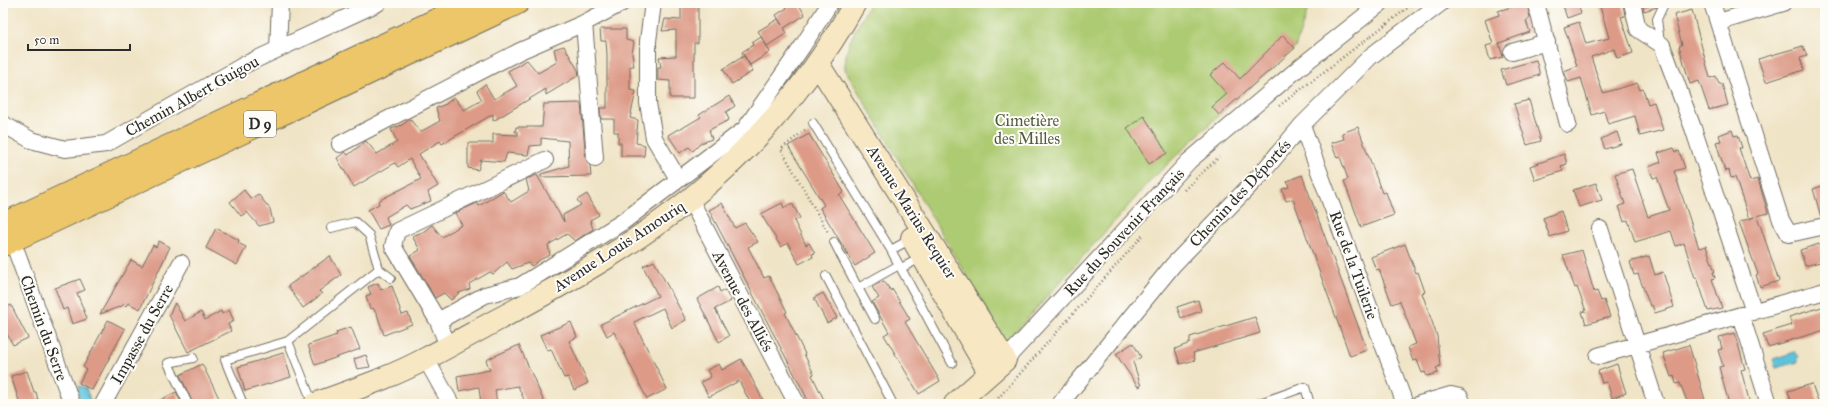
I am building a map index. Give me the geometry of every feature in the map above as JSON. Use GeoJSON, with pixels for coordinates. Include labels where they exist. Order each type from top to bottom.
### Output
{"type":"FeatureCollection","features":[{"type":"Feature","properties":{"kind":"highway"},"geometry":{"type":"LineString","coordinates":[[287,90],[381,35],[447,3]]}},
{"type":"Feature","properties":{"kind":"highway","name":"D 9"},"geometry":{"type":"LineString","coordinates":[[3,224],[472,3]]}},
{"type":"Feature","properties":{"kind":"highway","name":"D 9"},"geometry":{"type":"LineString","coordinates":[[10,249],[518,3]]}},
{"type":"Feature","properties":{"kind":"street"},"geometry":{"type":"LineString","coordinates":[[278,49],[280,3]]}},
{"type":"Feature","properties":{"kind":"street","name":"Chemin Albert Guigou"},"geometry":{"type":"LineString","coordinates":[[3,124],[31,140],[65,149],[106,144],[244,65],[378,3]]}},
{"type":"Feature","properties":{"kind":"street"},"geometry":{"type":"LineString","coordinates":[[340,144],[520,51],[584,23],[622,3]]}},
{"type":"Feature","properties":{"kind":"street"},"geometry":{"type":"LineString","coordinates":[[653,3],[648,41],[648,103],[654,138],[678,179]]}},
{"type":"Feature","properties":{"kind":"street"},"geometry":{"type":"LineString","coordinates":[[438,320],[485,295],[520,286],[624,221],[745,128],[830,3]]}},
{"type":"Feature","properties":{"kind":"street","name":"Avenue Louis Amouriq"},"geometry":{"type":"LineString","coordinates":[[314,404],[355,390],[426,359],[545,295],[610,256],[690,199],[740,154],[770,123],[813,70],[855,3]]}},
{"type":"Feature","properties":{"kind":"street","name":"Rue du Souvenir Français"},"geometry":{"type":"LineString","coordinates":[[955,404],[997,366],[1189,161],[1300,67],[1381,3]]}},
{"type":"Feature","properties":{"kind":"street","name":"Chemin des Déportés"},"geometry":{"type":"LineString","coordinates":[[1060,404],[1173,265],[1261,174],[1302,125],[1371,56],[1441,3]]}},
{"type":"Feature","properties":{"kind":"street"},"geometry":{"type":"LineString","coordinates":[[1536,3],[1568,124]]}},
{"type":"Feature","properties":{"kind":"street"},"geometry":{"type":"LineString","coordinates":[[1632,3],[1638,29],[1660,44],[1693,128],[1747,314],[1769,404]]}},
{"type":"Feature","properties":{"kind":"street"},"geometry":{"type":"LineString","coordinates":[[1712,3],[1781,220],[1789,234],[1825,226]]}},
{"type":"Feature","properties":{"kind":"street"},"geometry":{"type":"LineString","coordinates":[[1719,22],[1783,3]]}},
{"type":"Feature","properties":{"kind":"street"},"geometry":{"type":"LineString","coordinates":[[584,23],[595,158]]}},
{"type":"Feature","properties":{"kind":"street"},"geometry":{"type":"LineString","coordinates":[[1512,52],[1547,42]]}},
{"type":"Feature","properties":{"kind":"street","name":"Avenue Marius Requier"},"geometry":{"type":"LineString","coordinates":[[813,70],[918,235],[997,366]]}},
{"type":"Feature","properties":{"kind":"street","name":"Rue de la Tuilerie"},"geometry":{"type":"LineString","coordinates":[[1302,125],[1405,404]]}},
{"type":"Feature","properties":{"kind":"street"},"geometry":{"type":"LineString","coordinates":[[448,346],[438,320],[393,246],[397,231],[545,160]]}},
{"type":"Feature","properties":{"kind":"street","name":"Avenue des Alliés"},"geometry":{"type":"LineString","coordinates":[[690,199],[797,404]]}},
{"type":"Feature","properties":{"kind":"street"},"geometry":{"type":"LineString","coordinates":[[1600,229],[1656,404]]}},
{"type":"Feature","properties":{"kind":"street","name":"Chemin du Serre"},"geometry":{"type":"LineString","coordinates":[[10,249],[72,404]]}},
{"type":"Feature","properties":{"kind":"street","name":"Impasse du Serre"},"geometry":{"type":"LineString","coordinates":[[103,404],[181,263]]}},
{"type":"Feature","properties":{"kind":"street"},"geometry":{"type":"LineString","coordinates":[[1598,356],[1825,291]]}},
{"type":"Feature","properties":{"kind":"street"},"geometry":{"type":"LineString","coordinates":[[426,359],[451,404]]}},
{"type":"Feature","properties":{"kind":"street"},"geometry":{"type":"LineString","coordinates":[[1420,404],[1452,395],[1460,398],[1463,404]]}},
{"type":"Feature","properties":{"kind":"lane"},"geometry":{"type":"LineString","coordinates":[[1660,44],[1657,20],[1664,4]]}},
{"type":"Feature","properties":{"kind":"lane"},"geometry":{"type":"LineString","coordinates":[[813,123],[891,250],[952,363]]}},
{"type":"Feature","properties":{"kind":"lane"},"geometry":{"type":"LineString","coordinates":[[331,228],[355,222],[369,235],[379,270],[391,278]]}},
{"type":"Feature","properties":{"kind":"lane"},"geometry":{"type":"LineString","coordinates":[[891,250],[918,235]]}},
{"type":"Feature","properties":{"kind":"lane"},"geometry":{"type":"LineString","coordinates":[[834,242],[875,319]]}},
{"type":"Feature","properties":{"kind":"lane"},"geometry":{"type":"LineString","coordinates":[[858,288],[929,253]]}},
{"type":"Feature","properties":{"kind":"lane"},"geometry":{"type":"LineString","coordinates":[[242,404],[225,360],[288,341],[379,270]]}},
{"type":"Feature","properties":{"kind":"lane"},"geometry":{"type":"LineString","coordinates":[[826,276],[892,404]]}},
{"type":"Feature","properties":{"kind":"lane"},"geometry":{"type":"LineString","coordinates":[[288,341],[314,404]]}},
{"type":"Feature","properties":{"kind":"lane"},"geometry":{"type":"LineString","coordinates":[[188,404],[168,363],[193,358]]}},
{"type":"Feature","properties":{"kind":"lane"},"geometry":{"type":"LineString","coordinates":[[1257,404],[1305,387],[1310,404]]}},
{"type":"Feature","properties":{"kind":"path"},"geometry":{"type":"LineString","coordinates":[[1276,108],[1414,3]]}},
{"type":"Feature","properties":{"kind":"path"},"geometry":{"type":"LineString","coordinates":[[813,123],[781,150],[834,242]]}},
{"type":"Feature","properties":{"kind":"path"},"geometry":{"type":"LineString","coordinates":[[1181,193],[1224,152]]}},
{"type":"Feature","properties":{"kind":"path"},"geometry":{"type":"LineString","coordinates":[[992,404],[1146,232]]}},
{"type":"Feature","properties":{"kind":"green space","name":"Cimetière des Milles"},"geometry":{"type":"Polygon","coordinates":[[[870,3],[1310,3],[1295,48],[1219,115],[1153,178],[1006,343],[845,69],[845,60],[850,43],[870,3]]]}},
{"type":"Feature","properties":{"kind":"water"},"geometry":{"type":"Polygon","coordinates":[[[1795,352],[1799,356],[1797,359],[1798,362],[1776,368],[1773,359],[1795,352]]]}},
{"type":"Feature","properties":{"kind":"water"},"geometry":{"type":"Polygon","coordinates":[[[79,386],[86,388],[91,403],[81,404],[77,390],[79,386]]]}},
{"type":"Feature","properties":{"kind":"building"},"geometry":{"type":"Polygon","coordinates":[[[681,3],[698,3],[698,43],[694,43],[694,98],[670,98],[670,81],[658,80],[658,67],[661,67],[659,57],[676,56],[676,30],[662,31],[665,19],[681,20],[681,3]]]}},
{"type":"Feature","properties":{"kind":"building"},"geometry":{"type":"Polygon","coordinates":[[[784,3],[798,3],[805,15],[784,28],[787,33],[767,46],[758,31],[778,19],[782,25],[776,15],[787,8],[784,3]]]}},
{"type":"Feature","properties":{"kind":"building"},"geometry":{"type":"Polygon","coordinates":[[[1527,3],[1530,18],[1526,21],[1530,32],[1499,43],[1503,57],[1490,60],[1486,46],[1493,44],[1485,20],[1499,15],[1498,11],[1527,3]]]}},
{"type":"Feature","properties":{"kind":"building"},"geometry":{"type":"Polygon","coordinates":[[[1562,3],[1578,3],[1581,13],[1567,18],[1562,3]]]}},
{"type":"Feature","properties":{"kind":"building"},"geometry":{"type":"Polygon","coordinates":[[[1599,3],[1623,3],[1625,16],[1621,17],[1633,53],[1617,58],[1614,49],[1591,57],[1603,93],[1637,83],[1640,90],[1643,89],[1648,104],[1654,102],[1663,130],[1640,136],[1635,116],[1608,124],[1604,111],[1592,115],[1581,78],[1568,82],[1564,71],[1577,66],[1564,27],[1579,22],[1586,44],[1609,38],[1599,3]]]}},
{"type":"Feature","properties":{"kind":"building"},"geometry":{"type":"Polygon","coordinates":[[[1642,3],[1658,3],[1657,7],[1644,11],[1642,3]]]}},
{"type":"Feature","properties":{"kind":"building"},"geometry":{"type":"Polygon","coordinates":[[[1692,10],[1710,78],[1716,76],[1719,84],[1722,84],[1728,105],[1709,110],[1699,81],[1690,84],[1679,46],[1682,45],[1674,15],[1692,10]]]}},
{"type":"Feature","properties":{"kind":"building"},"geometry":{"type":"Polygon","coordinates":[[[600,29],[626,29],[626,40],[634,42],[632,53],[634,66],[630,66],[630,90],[636,91],[630,118],[638,120],[636,143],[645,145],[644,156],[621,156],[621,143],[618,143],[618,132],[614,132],[614,119],[601,119],[600,108],[607,108],[607,54],[606,41],[601,41],[600,29]]]}},
{"type":"Feature","properties":{"kind":"building"},"geometry":{"type":"Polygon","coordinates":[[[1283,35],[1295,48],[1219,115],[1212,107],[1227,94],[1210,75],[1225,62],[1240,79],[1283,35]]]}},
{"type":"Feature","properties":{"kind":"building"},"geometry":{"type":"Polygon","coordinates":[[[761,37],[770,52],[750,65],[742,52],[753,45],[752,43],[761,37]]]}},
{"type":"Feature","properties":{"kind":"building"},"geometry":{"type":"Polygon","coordinates":[[[564,46],[578,70],[579,75],[546,95],[546,89],[493,121],[493,114],[442,144],[440,141],[419,154],[438,186],[428,192],[431,201],[410,209],[406,205],[386,217],[389,225],[379,229],[368,210],[379,204],[378,201],[421,179],[410,159],[398,167],[395,163],[354,187],[337,158],[345,152],[348,155],[366,141],[377,154],[397,142],[391,129],[402,125],[410,119],[420,132],[440,121],[436,108],[446,104],[454,97],[464,110],[482,100],[477,91],[485,84],[494,99],[517,86],[508,71],[527,60],[538,73],[557,62],[554,49],[564,46]]]}},
{"type":"Feature","properties":{"kind":"building"},"geometry":{"type":"Polygon","coordinates":[[[1803,46],[1807,56],[1800,58],[1804,70],[1766,82],[1758,59],[1803,46]]]}},
{"type":"Feature","properties":{"kind":"building"},"geometry":{"type":"Polygon","coordinates":[[[744,56],[753,71],[732,84],[723,69],[744,56]]]}},
{"type":"Feature","properties":{"kind":"building"},"geometry":{"type":"Polygon","coordinates":[[[1536,60],[1540,75],[1506,85],[1501,70],[1536,60]]]}},
{"type":"Feature","properties":{"kind":"building"},"geometry":{"type":"Polygon","coordinates":[[[729,96],[735,106],[726,112],[729,120],[709,130],[712,139],[701,143],[693,151],[689,147],[680,153],[668,135],[701,117],[699,115],[729,96]]]}},
{"type":"Feature","properties":{"kind":"building"},"geometry":{"type":"Polygon","coordinates":[[[1529,100],[1541,141],[1527,145],[1514,104],[1529,100]]]}},
{"type":"Feature","properties":{"kind":"building"},"geometry":{"type":"Polygon","coordinates":[[[581,103],[586,159],[590,166],[591,176],[541,177],[541,174],[569,166],[568,141],[541,138],[541,145],[530,146],[528,155],[507,153],[504,162],[481,160],[478,170],[468,168],[468,143],[493,143],[493,134],[518,135],[518,132],[515,132],[516,127],[542,127],[544,104],[581,103]]]}},
{"type":"Feature","properties":{"kind":"building"},"geometry":{"type":"Polygon","coordinates":[[[1144,116],[1167,153],[1149,164],[1127,128],[1144,116]]]}},
{"type":"Feature","properties":{"kind":"building"},"geometry":{"type":"Polygon","coordinates":[[[1358,127],[1382,193],[1386,192],[1394,215],[1361,227],[1344,181],[1348,179],[1340,157],[1337,158],[1331,143],[1344,139],[1342,133],[1358,127]]]}},
{"type":"Feature","properties":{"kind":"building"},"geometry":{"type":"Polygon","coordinates":[[[1732,130],[1734,136],[1738,135],[1742,148],[1739,148],[1750,181],[1758,179],[1768,213],[1757,216],[1779,281],[1760,287],[1756,275],[1758,274],[1739,222],[1749,219],[1735,177],[1731,178],[1729,170],[1725,171],[1716,142],[1721,141],[1719,135],[1732,130]]]}},
{"type":"Feature","properties":{"kind":"building"},"geometry":{"type":"Polygon","coordinates":[[[1617,132],[1621,144],[1605,149],[1601,139],[1617,132]]]}},
{"type":"Feature","properties":{"kind":"building"},"geometry":{"type":"Polygon","coordinates":[[[809,134],[844,192],[839,195],[875,253],[855,266],[820,208],[824,205],[788,146],[809,134]]]}},
{"type":"Feature","properties":{"kind":"building"},"geometry":{"type":"Polygon","coordinates":[[[1674,148],[1676,152],[1679,151],[1685,168],[1674,171],[1699,248],[1706,246],[1715,272],[1713,272],[1715,278],[1712,279],[1722,308],[1708,311],[1697,277],[1695,278],[1684,243],[1676,246],[1671,231],[1635,242],[1628,220],[1624,222],[1619,206],[1625,204],[1615,174],[1632,169],[1648,217],[1669,210],[1657,177],[1653,178],[1649,167],[1661,162],[1658,153],[1674,148]]]}},
{"type":"Feature","properties":{"kind":"building"},"geometry":{"type":"Polygon","coordinates":[[[1564,154],[1567,164],[1561,166],[1563,171],[1535,180],[1530,166],[1564,154]]]}},
{"type":"Feature","properties":{"kind":"building"},"geometry":{"type":"Polygon","coordinates":[[[537,175],[564,222],[563,215],[581,205],[577,200],[587,194],[599,215],[590,220],[593,229],[575,241],[567,234],[548,245],[550,255],[541,259],[532,266],[528,263],[512,269],[507,262],[493,274],[490,272],[469,284],[470,289],[459,293],[451,300],[444,293],[435,298],[410,256],[420,250],[412,236],[423,232],[432,225],[442,237],[462,225],[455,213],[477,203],[479,206],[503,191],[511,202],[529,191],[526,179],[537,175]]]}},
{"type":"Feature","properties":{"kind":"building"},"geometry":{"type":"Polygon","coordinates":[[[1302,175],[1367,350],[1350,356],[1293,199],[1286,201],[1282,189],[1289,187],[1287,181],[1302,175]]]}},
{"type":"Feature","properties":{"kind":"building"},"geometry":{"type":"Polygon","coordinates":[[[1596,183],[1602,200],[1579,207],[1573,190],[1596,183]]]}},
{"type":"Feature","properties":{"kind":"building"},"geometry":{"type":"Polygon","coordinates":[[[1825,185],[1825,217],[1821,217],[1813,189],[1825,185]]]}},
{"type":"Feature","properties":{"kind":"building"},"geometry":{"type":"Polygon","coordinates":[[[244,190],[251,199],[258,194],[270,209],[273,222],[259,226],[247,212],[241,216],[230,202],[244,190]]]}},
{"type":"Feature","properties":{"kind":"building"},"geometry":{"type":"Polygon","coordinates":[[[722,203],[735,228],[745,223],[758,242],[748,247],[764,278],[769,276],[787,312],[785,313],[805,354],[814,374],[812,375],[826,404],[810,404],[709,210],[722,203]]]}},
{"type":"Feature","properties":{"kind":"building"},"geometry":{"type":"Polygon","coordinates":[[[782,203],[784,208],[792,203],[800,218],[794,221],[806,245],[809,243],[815,253],[812,254],[813,257],[799,264],[788,243],[781,247],[761,214],[782,203]]]}},
{"type":"Feature","properties":{"kind":"building"},"geometry":{"type":"Polygon","coordinates":[[[1561,211],[1567,231],[1550,237],[1543,218],[1561,211]]]}},
{"type":"Feature","properties":{"kind":"building"},"geometry":{"type":"Polygon","coordinates":[[[216,228],[239,240],[238,243],[246,247],[237,265],[206,248],[216,228]]]}},
{"type":"Feature","properties":{"kind":"building"},"geometry":{"type":"Polygon","coordinates":[[[159,241],[170,247],[140,309],[128,303],[126,306],[124,304],[100,314],[131,260],[142,266],[153,245],[156,247],[159,241]]]}},
{"type":"Feature","properties":{"kind":"building"},"geometry":{"type":"Polygon","coordinates":[[[1405,244],[1416,273],[1418,272],[1425,292],[1422,293],[1437,336],[1440,366],[1436,368],[1438,373],[1427,376],[1425,372],[1422,373],[1417,360],[1413,361],[1408,347],[1416,344],[1400,301],[1392,304],[1379,269],[1376,270],[1371,257],[1405,244]]]}},
{"type":"Feature","properties":{"kind":"building"},"geometry":{"type":"Polygon","coordinates":[[[1819,244],[1824,261],[1805,266],[1800,250],[1819,244]]]}},
{"type":"Feature","properties":{"kind":"building"},"geometry":{"type":"Polygon","coordinates":[[[1582,250],[1594,292],[1597,291],[1601,301],[1604,300],[1610,317],[1586,324],[1582,312],[1586,311],[1577,287],[1575,288],[1563,255],[1582,250]]]}},
{"type":"Feature","properties":{"kind":"building"},"geometry":{"type":"Polygon","coordinates":[[[330,256],[341,275],[319,291],[322,294],[303,308],[288,286],[330,256]]]}},
{"type":"Feature","properties":{"kind":"building"},"geometry":{"type":"Polygon","coordinates":[[[1649,256],[1655,275],[1663,272],[1674,307],[1655,313],[1652,305],[1650,306],[1638,274],[1634,275],[1630,262],[1649,256]]]}},
{"type":"Feature","properties":{"kind":"building"},"geometry":{"type":"Polygon","coordinates":[[[654,261],[686,320],[672,328],[663,308],[634,322],[667,389],[647,399],[614,332],[607,336],[601,324],[658,296],[643,266],[654,261]]]}},
{"type":"Feature","properties":{"kind":"building"},"geometry":{"type":"Polygon","coordinates":[[[80,279],[85,290],[77,293],[87,319],[72,324],[67,308],[63,310],[55,288],[80,279]]]}},
{"type":"Feature","properties":{"kind":"building"},"geometry":{"type":"Polygon","coordinates":[[[884,281],[891,291],[892,289],[910,319],[905,322],[940,381],[919,394],[884,335],[889,332],[872,302],[879,298],[872,287],[884,281]]]}},
{"type":"Feature","properties":{"kind":"building"},"geometry":{"type":"Polygon","coordinates":[[[378,283],[381,290],[392,286],[402,315],[408,313],[412,324],[384,335],[377,314],[373,308],[370,309],[366,296],[371,294],[368,287],[378,283]]]}},
{"type":"Feature","properties":{"kind":"building"},"geometry":{"type":"Polygon","coordinates":[[[718,287],[720,292],[725,290],[731,301],[715,309],[729,336],[719,342],[697,299],[718,287]]]}},
{"type":"Feature","properties":{"kind":"building"},"geometry":{"type":"Polygon","coordinates":[[[823,293],[837,318],[827,323],[814,298],[823,293]]]}},
{"type":"Feature","properties":{"kind":"building"},"geometry":{"type":"Polygon","coordinates":[[[1198,300],[1201,311],[1181,318],[1177,307],[1198,300]]]}},
{"type":"Feature","properties":{"kind":"building"},"geometry":{"type":"Polygon","coordinates":[[[175,303],[185,321],[201,312],[205,320],[221,311],[222,314],[229,310],[234,321],[228,324],[231,331],[188,352],[169,315],[175,303]]]}},
{"type":"Feature","properties":{"kind":"building"},"geometry":{"type":"Polygon","coordinates":[[[11,305],[28,338],[13,345],[3,326],[3,309],[11,305]]]}},
{"type":"Feature","properties":{"kind":"building"},"geometry":{"type":"Polygon","coordinates":[[[1825,306],[1825,330],[1768,347],[1763,334],[1792,325],[1789,317],[1825,306]]]}},
{"type":"Feature","properties":{"kind":"building"},"geometry":{"type":"Polygon","coordinates":[[[1255,317],[1260,333],[1193,353],[1195,360],[1180,364],[1175,349],[1190,343],[1190,337],[1255,317]]]}},
{"type":"Feature","properties":{"kind":"building"},"geometry":{"type":"Polygon","coordinates":[[[108,320],[125,329],[92,390],[79,383],[86,369],[83,367],[108,320]]]}},
{"type":"Feature","properties":{"kind":"building"},"geometry":{"type":"Polygon","coordinates":[[[571,322],[577,337],[569,341],[588,383],[574,390],[568,377],[564,378],[551,349],[547,350],[540,335],[571,322]]]}},
{"type":"Feature","properties":{"kind":"building"},"geometry":{"type":"Polygon","coordinates":[[[351,327],[360,349],[315,365],[308,345],[337,335],[336,332],[351,327]]]}},
{"type":"Feature","properties":{"kind":"building"},"geometry":{"type":"Polygon","coordinates":[[[1735,333],[1745,369],[1741,370],[1750,404],[1729,404],[1719,367],[1723,366],[1718,350],[1722,349],[1719,337],[1735,333]]]}},
{"type":"Feature","properties":{"kind":"building"},"geometry":{"type":"Polygon","coordinates":[[[1133,343],[1141,357],[1133,362],[1141,386],[1138,387],[1116,354],[1133,343]]]}},
{"type":"Feature","properties":{"kind":"building"},"geometry":{"type":"Polygon","coordinates":[[[519,345],[545,404],[526,404],[518,386],[495,390],[497,404],[481,404],[479,387],[459,391],[457,376],[490,370],[486,360],[519,345]]]}},
{"type":"Feature","properties":{"kind":"building"},"geometry":{"type":"Polygon","coordinates":[[[1689,345],[1705,400],[1693,404],[1688,404],[1680,383],[1676,384],[1674,376],[1671,377],[1663,353],[1689,345]]]}},
{"type":"Feature","properties":{"kind":"building"},"geometry":{"type":"Polygon","coordinates":[[[283,353],[291,377],[245,391],[238,367],[283,353]]]}},
{"type":"Feature","properties":{"kind":"building"},"geometry":{"type":"Polygon","coordinates":[[[366,355],[370,367],[357,369],[354,359],[366,355]]]}},
{"type":"Feature","properties":{"kind":"building"},"geometry":{"type":"Polygon","coordinates":[[[741,359],[765,404],[751,404],[739,381],[709,397],[701,382],[711,377],[707,370],[719,364],[722,370],[741,359]]]}},
{"type":"Feature","properties":{"kind":"building"},"geometry":{"type":"Polygon","coordinates":[[[202,364],[219,398],[208,404],[193,404],[180,375],[202,364]]]}},
{"type":"Feature","properties":{"kind":"building"},"geometry":{"type":"Polygon","coordinates":[[[1617,364],[1626,393],[1612,398],[1607,382],[1602,383],[1598,371],[1617,364]]]}},
{"type":"Feature","properties":{"kind":"building"},"geometry":{"type":"Polygon","coordinates":[[[27,371],[34,392],[36,392],[39,404],[20,404],[11,376],[27,371]]]}},
{"type":"Feature","properties":{"kind":"building"},"geometry":{"type":"Polygon","coordinates":[[[1812,384],[1819,404],[1792,404],[1788,391],[1812,384]]]}},
{"type":"Feature","properties":{"kind":"building"},"geometry":{"type":"Polygon","coordinates":[[[176,392],[182,404],[152,404],[176,392]]]}}]}
